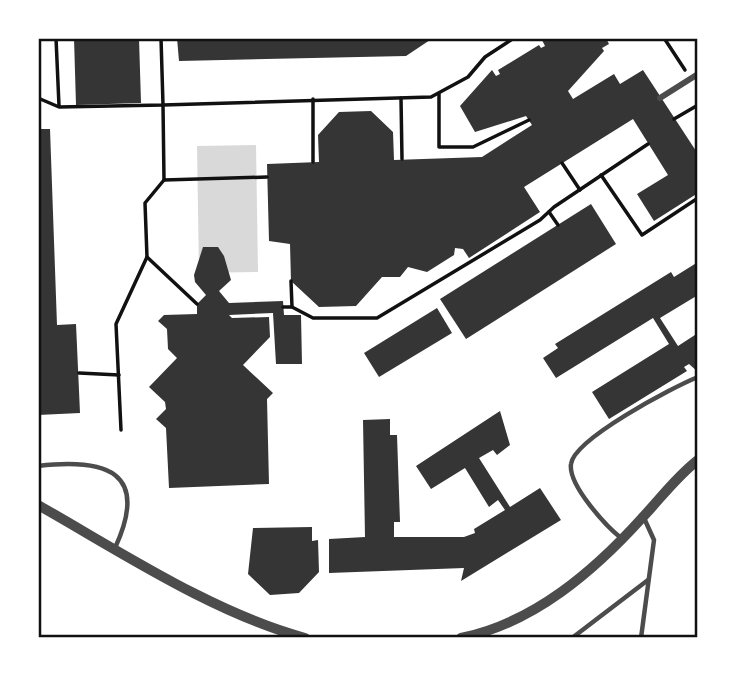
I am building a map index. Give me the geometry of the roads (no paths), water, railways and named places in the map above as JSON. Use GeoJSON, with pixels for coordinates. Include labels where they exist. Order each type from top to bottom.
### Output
{"type":"FeatureCollection","features":[{"type":"Feature","properties":{"kind":"street"},"geometry":{"type":"LineString","coordinates":[[660,98],[698,74]]}},
{"type":"Feature","properties":{"kind":"street"},"geometry":{"type":"LineString","coordinates":[[461,638],[498,626],[544,603],[594,567],[670,485],[698,460]]}},
{"type":"Feature","properties":{"kind":"street"},"geometry":{"type":"LineString","coordinates":[[38,505],[226,609],[264,626],[304,638]]}},
{"type":"Feature","properties":{"kind":"lane"},"geometry":{"type":"LineString","coordinates":[[622,539],[607,527],[578,486],[570,465],[574,456],[583,444],[698,377]]}},
{"type":"Feature","properties":{"kind":"lane"},"geometry":{"type":"LineString","coordinates":[[38,466],[106,467],[116,473],[124,484],[127,500],[126,523],[115,549]]}},
{"type":"Feature","properties":{"kind":"lane"},"geometry":{"type":"LineString","coordinates":[[641,637],[654,540],[643,517]]}},
{"type":"Feature","properties":{"kind":"lane"},"geometry":{"type":"LineString","coordinates":[[572,638],[649,579]]}}]}
